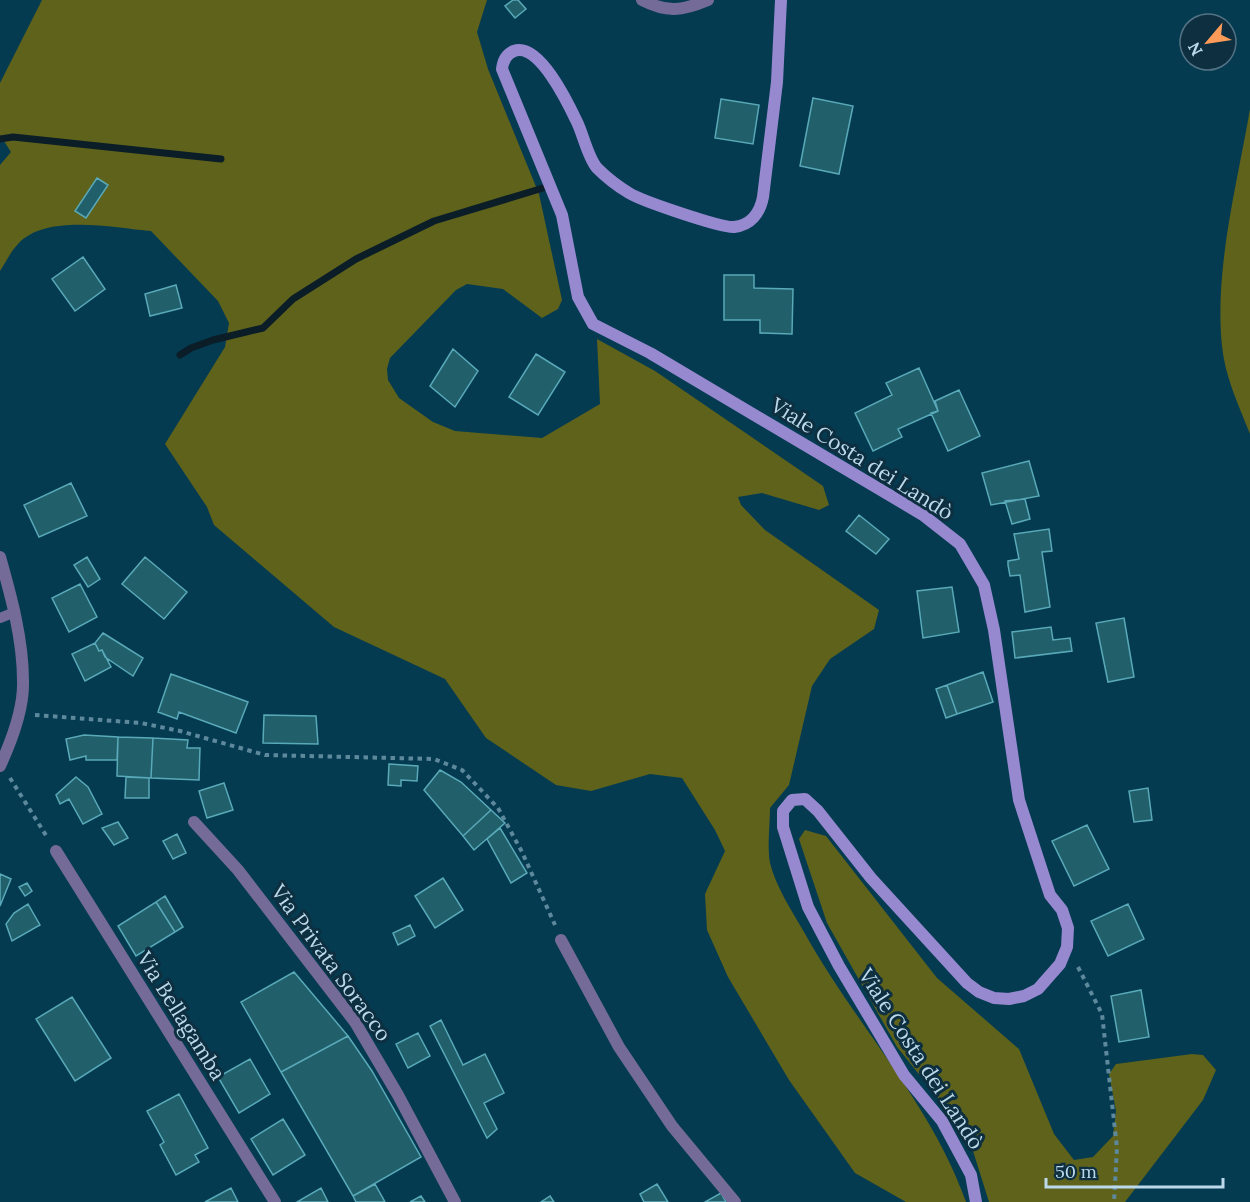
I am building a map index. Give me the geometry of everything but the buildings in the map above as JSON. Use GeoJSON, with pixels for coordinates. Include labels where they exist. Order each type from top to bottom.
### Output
{"type":"FeatureCollection","features":[{"type":"Feature","properties":{"kind":"street"},"geometry":{"type":"LineString","coordinates":[[642,0],[657,8],[673,10],[708,0]]}},
{"type":"Feature","properties":{"kind":"street","name":"Viale Costa dei Landò"},"geometry":{"type":"LineString","coordinates":[[781,0],[777,82],[764,197],[757,214],[741,226],[722,226],[630,194],[596,166],[577,122],[551,75],[532,54],[520,50],[509,53],[503,63],[503,75],[562,215],[578,297],[593,324],[650,353],[923,515],[960,544],[984,585],[994,630],[1019,800],[1050,895],[1062,910],[1068,928],[1067,946],[1060,964],[1048,978],[1038,989],[1024,996],[1009,999],[994,998],[980,992],[968,983],[871,878],[818,811],[804,799],[792,800],[783,810],[783,827],[808,907],[839,966],[903,1075],[942,1121],[971,1175],[976,1202]]}},
{"type":"Feature","properties":{"kind":"street"},"geometry":{"type":"LineString","coordinates":[[0,556],[15,612],[24,682],[17,725],[1,765]]}},
{"type":"Feature","properties":{"kind":"street","name":"Via Privata Soracco"},"geometry":{"type":"LineString","coordinates":[[194,822],[245,879],[355,1022],[398,1095],[455,1202]]}},
{"type":"Feature","properties":{"kind":"street","name":"Via Bellagamba"},"geometry":{"type":"LineString","coordinates":[[56,851],[275,1202]]}},
{"type":"Feature","properties":{"kind":"street"},"geometry":{"type":"LineString","coordinates":[[561,940],[626,1057],[672,1126],[735,1202]]}},
{"type":"Feature","properties":{"kind":"lane"},"geometry":{"type":"LineString","coordinates":[[0,618],[15,612]]}},
{"type":"Feature","properties":{"kind":"path"},"geometry":{"type":"LineString","coordinates":[[19,713],[141,723],[180,731],[265,755],[434,759],[462,770],[498,808],[511,830],[561,940]]}},
{"type":"Feature","properties":{"kind":"path"},"geometry":{"type":"LineString","coordinates":[[1,765],[56,851]]}},
{"type":"Feature","properties":{"kind":"path"},"geometry":{"type":"LineString","coordinates":[[1067,946],[1102,1014],[1117,1148],[1114,1202]]}},
{"type":"Feature","properties":{"kind":"shaded area"},"geometry":{"type":"Polygon","coordinates":[[[42,0],[487,0],[477,32],[488,69],[539,194],[562,300],[558,309],[542,318],[503,289],[467,284],[456,290],[390,358],[387,369],[388,380],[399,398],[433,422],[455,431],[542,438],[600,404],[597,339],[655,371],[823,486],[829,505],[819,510],[762,493],[738,497],[741,505],[765,530],[879,610],[874,629],[830,659],[812,686],[789,785],[770,808],[770,863],[785,899],[824,966],[913,1097],[933,1131],[966,1202],[906,1202],[855,1173],[789,1080],[728,977],[707,930],[705,894],[725,851],[715,830],[682,778],[650,774],[591,791],[556,785],[486,738],[445,679],[334,627],[214,525],[207,507],[165,444],[225,347],[229,323],[218,301],[151,231],[81,225],[45,228],[30,234],[18,244],[0,271],[0,165],[11,152],[0,135],[0,83],[42,0]]]}},
{"type":"Feature","properties":{"kind":"shaded area"},"geometry":{"type":"Polygon","coordinates":[[[1250,109],[1250,434],[1226,369],[1220,317],[1228,228],[1250,109]]]}},
{"type":"Feature","properties":{"kind":"shaded area"},"geometry":{"type":"Polygon","coordinates":[[[805,830],[826,836],[937,978],[1019,1049],[1054,1134],[1074,1160],[1093,1157],[1113,1136],[1116,1111],[1109,1074],[1116,1064],[1192,1054],[1203,1055],[1216,1070],[1203,1100],[1125,1202],[989,1202],[968,1135],[897,1047],[827,923],[799,839],[805,830]]]}},
{"type":"Feature","properties":{"kind":"waterway"},"geometry":{"type":"LineString","coordinates":[[0,139],[13,137],[221,159]]}},
{"type":"Feature","properties":{"kind":"waterway"},"geometry":{"type":"LineString","coordinates":[[180,355],[191,348],[213,340],[263,328],[293,299],[356,259],[434,221],[543,188]]}}]}
